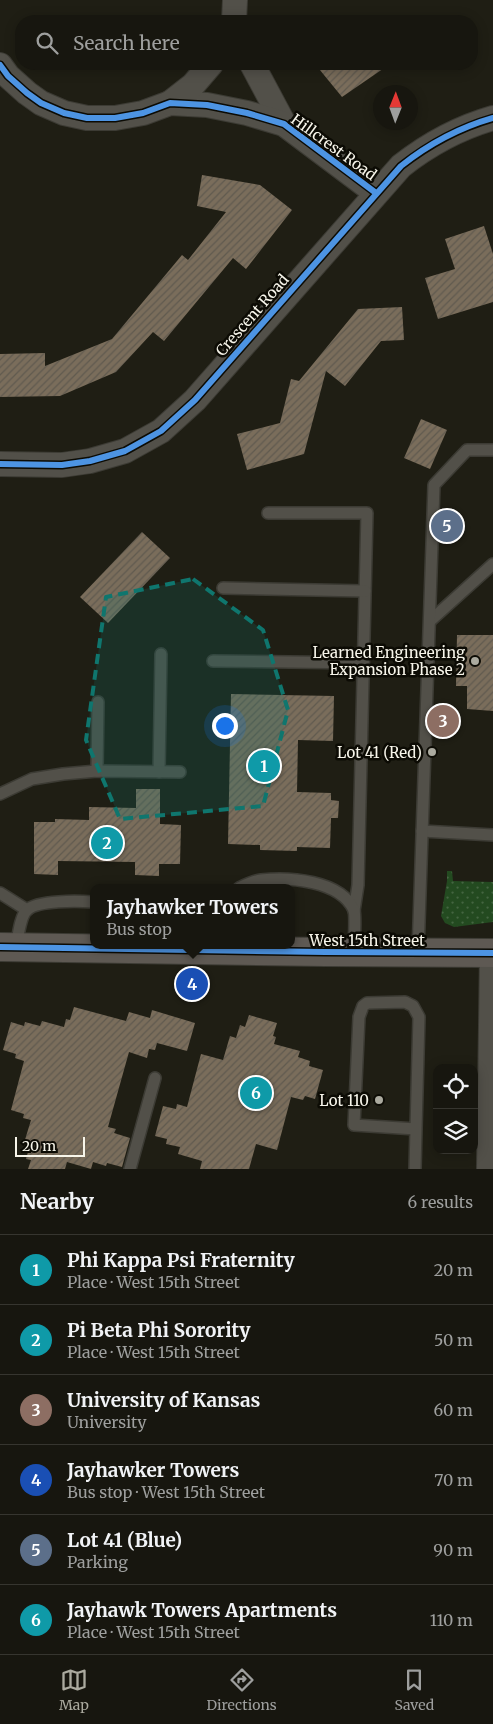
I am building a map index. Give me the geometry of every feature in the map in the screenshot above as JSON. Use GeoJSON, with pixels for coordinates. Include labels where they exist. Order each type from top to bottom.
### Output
{"type":"FeatureCollection","features":[{"type":"Feature","properties":{"kind":"street"},"geometry":{"type":"LineString","coordinates":[[234,15],[235,0]]}},
{"type":"Feature","properties":{"kind":"street","name":"Hillcrest Road"},"geometry":{"type":"LineString","coordinates":[[0,65],[8,76],[41,103],[64,113],[87,118],[115,118],[143,113],[170,103],[193,84],[206,70]]}},
{"type":"Feature","properties":{"kind":"street"},"geometry":{"type":"LineString","coordinates":[[255,70],[284,124]]}},
{"type":"Feature","properties":{"kind":"street","name":"Hillcrest Road"},"geometry":{"type":"LineString","coordinates":[[170,103],[207,105],[247,113],[284,124],[376,192]]}},
{"type":"Feature","properties":{"kind":"street","name":"Crescent Road"},"geometry":{"type":"LineString","coordinates":[[0,464],[62,465],[90,461],[125,451],[161,432],[195,400],[400,166],[424,148],[475,123],[493,118]]}},
{"type":"Feature","properties":{"kind":"street","name":"West 15th Street"},"geometry":{"type":"LineString","coordinates":[[8,947],[90,947]]}},
{"type":"Feature","properties":{"kind":"street","name":"West 15th Street"},"geometry":{"type":"LineString","coordinates":[[251,949],[493,953]]}},
{"type":"Feature","properties":{"kind":"street"},"geometry":{"type":"LineString","coordinates":[[489,1169],[493,953]]}},
{"type":"Feature","properties":{"kind":"lane"},"geometry":{"type":"LineString","coordinates":[[418,952],[434,485],[467,450],[493,450]]}},
{"type":"Feature","properties":{"kind":"lane"},"geometry":{"type":"LineString","coordinates":[[268,513],[367,513],[358,885],[354,912],[354,952]]}},
{"type":"Feature","properties":{"kind":"lane"},"geometry":{"type":"LineString","coordinates":[[430,620],[493,564]]}},
{"type":"Feature","properties":{"kind":"lane"},"geometry":{"type":"LineString","coordinates":[[223,588],[365,591]]}},
{"type":"Feature","properties":{"kind":"lane"},"geometry":{"type":"LineString","coordinates":[[159,772],[160,654]]}},
{"type":"Feature","properties":{"kind":"lane"},"geometry":{"type":"LineString","coordinates":[[213,661],[363,663]]}},
{"type":"Feature","properties":{"kind":"lane"},"geometry":{"type":"LineString","coordinates":[[97,771],[98,702]]}},
{"type":"Feature","properties":{"kind":"lane"},"geometry":{"type":"LineString","coordinates":[[0,794],[32,779],[63,774],[97,771],[180,772]]}},
{"type":"Feature","properties":{"kind":"lane"},"geometry":{"type":"LineString","coordinates":[[422,832],[493,835]]}},
{"type":"Feature","properties":{"kind":"lane"},"geometry":{"type":"LineString","coordinates":[[249,884],[259,880],[280,879],[306,881],[329,887],[344,896],[354,912]]}},
{"type":"Feature","properties":{"kind":"lane"},"geometry":{"type":"LineString","coordinates":[[0,893],[27,910]]}},
{"type":"Feature","properties":{"kind":"lane"},"geometry":{"type":"LineString","coordinates":[[8,947],[27,910],[40,904],[90,902]]}},
{"type":"Feature","properties":{"kind":"lane"},"geometry":{"type":"LineString","coordinates":[[415,1169],[416,1129],[418,1017],[413,1006],[405,1002],[367,1003],[363,1006],[359,1018],[354,1125],[416,1129]]}},
{"type":"Feature","properties":{"kind":"lane"},"geometry":{"type":"LineString","coordinates":[[130,1169],[155,1078]]}},
{"type":"Feature","properties":{"kind":"highlighted area"},"geometry":{"type":"Polygon","coordinates":[[[193,579],[263,630],[288,710],[263,806],[120,819],[86,740],[106,597],[193,579]]]}},
{"type":"Feature","properties":{"kind":"green space"},"geometry":{"type":"Polygon","coordinates":[[[447,871],[452,871],[453,881],[493,882],[493,922],[454,927],[445,923],[441,916],[447,871]]]}},
{"type":"Feature","properties":{"kind":"building"},"geometry":{"type":"Polygon","coordinates":[[[320,70],[381,70],[342,97],[320,70]]]}},
{"type":"Feature","properties":{"kind":"building"},"geometry":{"type":"Polygon","coordinates":[[[202,175],[260,185],[292,210],[246,269],[233,258],[164,341],[153,332],[116,372],[60,396],[0,397],[0,354],[45,353],[45,366],[112,339],[182,255],[188,260],[226,212],[197,206],[202,175]]]}},
{"type":"Feature","properties":{"kind":"building"},"geometry":{"type":"Polygon","coordinates":[[[484,226],[493,254],[493,302],[438,319],[425,278],[455,269],[445,239],[484,226]]]}},
{"type":"Feature","properties":{"kind":"building"},"geometry":{"type":"Polygon","coordinates":[[[402,307],[404,340],[381,341],[345,386],[326,371],[304,454],[247,470],[237,434],[280,423],[291,379],[299,381],[358,309],[402,307]]]}},
{"type":"Feature","properties":{"kind":"building"},"geometry":{"type":"Polygon","coordinates":[[[421,419],[447,430],[430,469],[404,458],[421,419]]]}},
{"type":"Feature","properties":{"kind":"building"},"geometry":{"type":"Polygon","coordinates":[[[142,532],[170,558],[108,623],[80,597],[142,532]]]}},
{"type":"Feature","properties":{"kind":"building","name":"Learned Engineering Expansion Phase 2"},"geometry":{"type":"Polygon","coordinates":[[[457,635],[493,635],[493,711],[467,709],[467,686],[456,686],[457,635]]]}},
{"type":"Feature","properties":{"kind":"building"},"geometry":{"type":"Polygon","coordinates":[[[231,694],[334,696],[333,741],[298,740],[297,792],[331,793],[331,800],[339,801],[338,818],[331,818],[330,848],[297,847],[297,851],[260,850],[260,845],[228,844],[231,694]]]}},
{"type":"Feature","properties":{"kind":"building"},"geometry":{"type":"Polygon","coordinates":[[[136,789],[160,789],[160,824],[181,825],[180,864],[159,864],[159,876],[135,875],[135,862],[58,861],[58,875],[34,874],[34,822],[55,822],[55,819],[89,820],[89,807],[136,808],[136,789]]]}},
{"type":"Feature","properties":{"kind":"building"},"geometry":{"type":"Polygon","coordinates":[[[74,1007],[126,1021],[129,1012],[150,1018],[152,1010],[195,1023],[187,1051],[157,1043],[155,1050],[149,1049],[147,1058],[129,1052],[108,1127],[116,1129],[114,1133],[130,1138],[122,1167],[107,1163],[106,1166],[93,1162],[91,1169],[67,1162],[65,1169],[28,1169],[31,1160],[26,1159],[30,1145],[24,1143],[31,1120],[23,1118],[24,1114],[11,1110],[24,1061],[15,1058],[16,1054],[3,1050],[11,1022],[24,1026],[25,1022],[40,1026],[42,1021],[64,1027],[66,1019],[70,1020],[74,1007]]]}},
{"type":"Feature","properties":{"kind":"building"},"geometry":{"type":"Polygon","coordinates":[[[249,1015],[277,1023],[273,1036],[276,1037],[274,1044],[300,1051],[298,1057],[310,1061],[309,1066],[323,1070],[315,1099],[305,1096],[303,1100],[291,1097],[277,1150],[256,1144],[249,1169],[200,1169],[202,1161],[178,1154],[180,1147],[166,1144],[167,1139],[155,1136],[163,1106],[176,1109],[177,1104],[187,1107],[201,1054],[223,1060],[230,1036],[236,1038],[240,1025],[245,1027],[249,1015]]]}},
{"type":"Feature","properties":{"kind":"cycle path"},"geometry":{"type":"LineString","coordinates":[[0,65],[8,76],[41,103],[64,113],[87,118],[115,118],[143,113],[170,103],[207,105],[247,113],[284,124],[376,193]]}},
{"type":"Feature","properties":{"kind":"cycle path"},"geometry":{"type":"LineString","coordinates":[[0,464],[62,465],[90,461],[125,451],[161,431],[195,400],[401,166],[444,138],[493,118]]}},
{"type":"Feature","properties":{"kind":"cycle path"},"geometry":{"type":"LineString","coordinates":[[0,947],[90,948]]}},
{"type":"Feature","properties":{"kind":"cycle path"},"geometry":{"type":"LineString","coordinates":[[130,949],[493,953]]}},
{"type":"Feature","properties":{"kind":"place","name":"Lot 41 (Blue)"},"geometry":{"type":"Point","coordinates":[447,526]}},
{"type":"Feature","properties":{"kind":"place","name":"Learned Engineering Expansion Phase 2"},"geometry":{"type":"Point","coordinates":[475,661]}},
{"type":"Feature","properties":{"kind":"place","name":"University of Kansas"},"geometry":{"type":"Point","coordinates":[443,721]}},
{"type":"Feature","properties":{"kind":"place","name":"Lot 41 (Red)"},"geometry":{"type":"Point","coordinates":[432,752]}},
{"type":"Feature","properties":{"kind":"place","name":"Phi Kappa Psi Fraternity"},"geometry":{"type":"Point","coordinates":[264,766]}},
{"type":"Feature","properties":{"kind":"place","name":"Pi Beta Phi Sorority"},"geometry":{"type":"Point","coordinates":[107,843]}},
{"type":"Feature","properties":{"kind":"place","name":"Jayhawker Towers"},"geometry":{"type":"Point","coordinates":[192,984]}},
{"type":"Feature","properties":{"kind":"place","name":"Jayhawk Towers Apartments"},"geometry":{"type":"Point","coordinates":[256,1093]}},
{"type":"Feature","properties":{"kind":"place","name":"Lot 110"},"geometry":{"type":"Point","coordinates":[379,1100]}}]}
